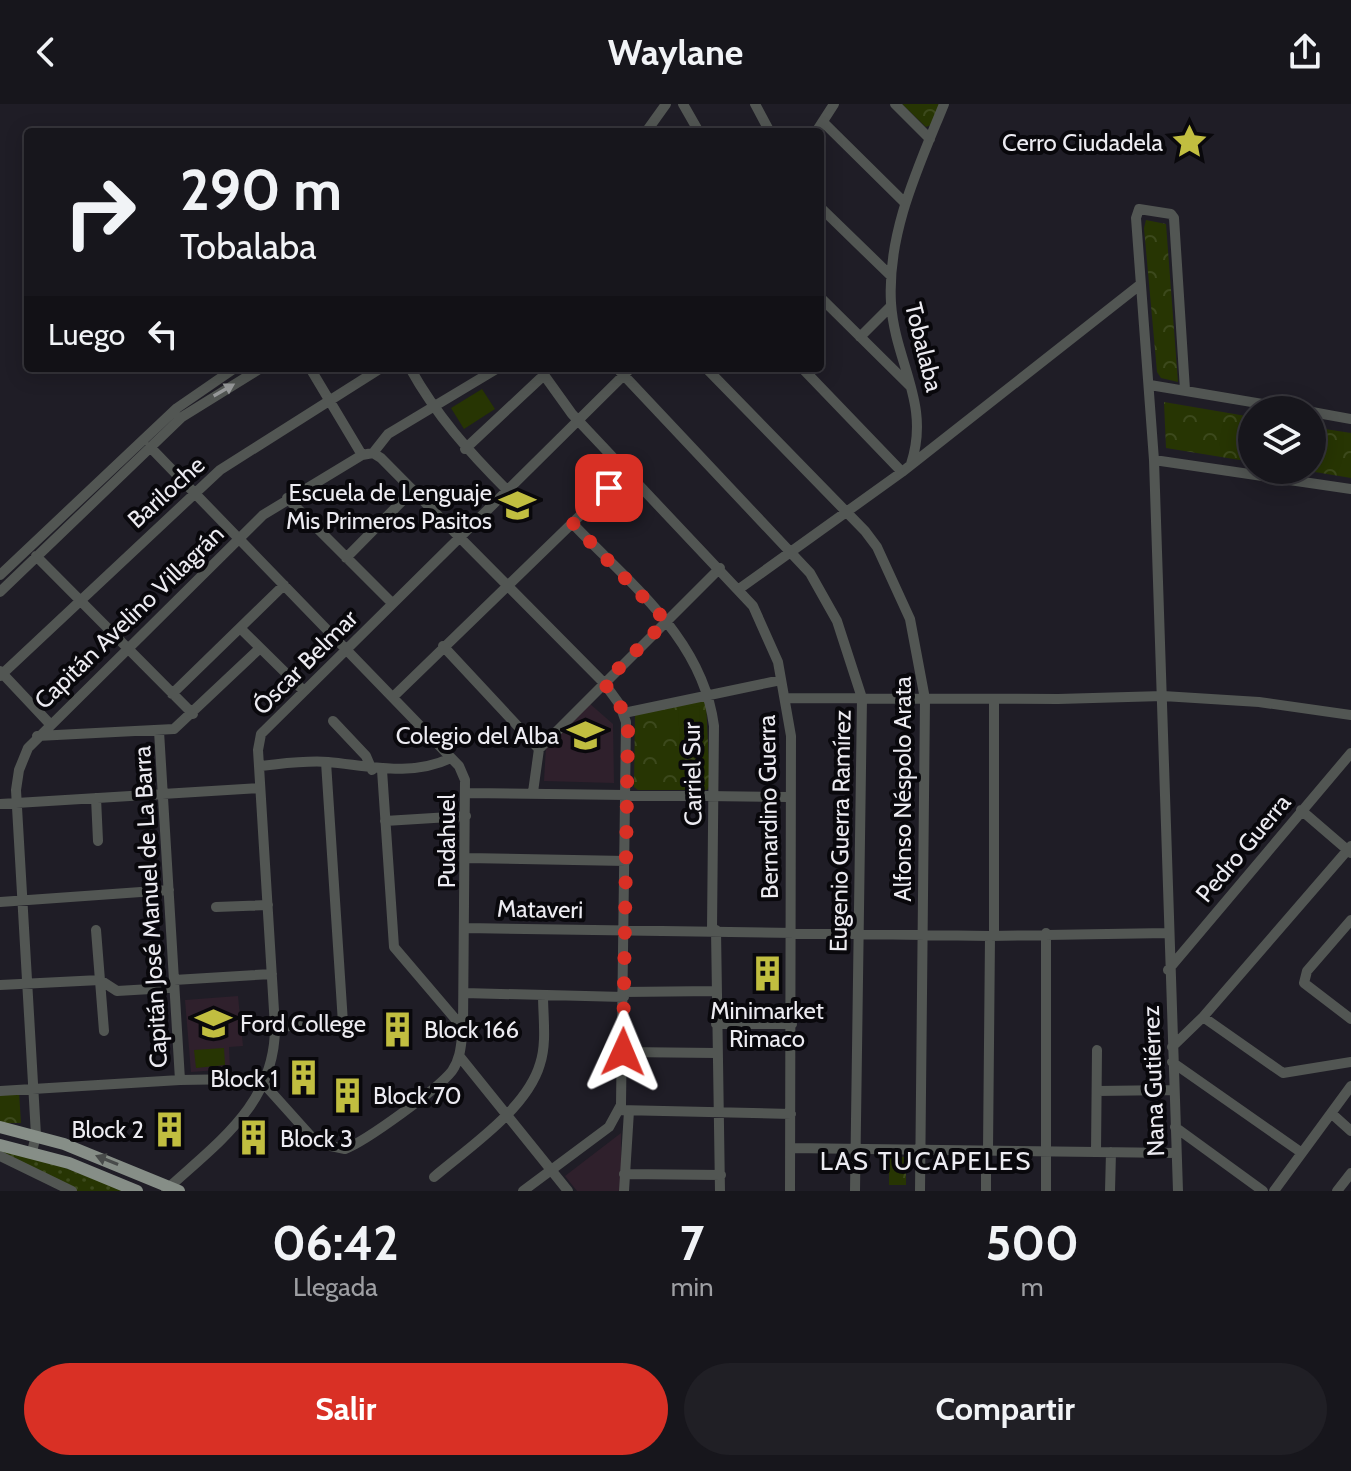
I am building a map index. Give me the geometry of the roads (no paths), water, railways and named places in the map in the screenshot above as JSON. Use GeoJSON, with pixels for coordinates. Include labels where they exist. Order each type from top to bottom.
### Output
{"type":"FeatureCollection","features":[{"type":"Feature","properties":{"kind":"main road"},"geometry":{"type":"LineString","coordinates":[[0,1127],[36,1135],[171,1190]]}},
{"type":"Feature","properties":{"kind":"main road"},"geometry":{"type":"LineString","coordinates":[[0,1145],[32,1152],[137,1191]]}},
{"type":"Feature","properties":{"kind":"street"},"geometry":{"type":"LineString","coordinates":[[649,128],[666,104]]}},
{"type":"Feature","properties":{"kind":"street"},"geometry":{"type":"LineString","coordinates":[[683,104],[697,128]]}},
{"type":"Feature","properties":{"kind":"street"},"geometry":{"type":"LineString","coordinates":[[755,104],[768,128]]}},
{"type":"Feature","properties":{"kind":"street"},"geometry":{"type":"LineString","coordinates":[[895,104],[930,139]]}},
{"type":"Feature","properties":{"kind":"street","name":"Tobalaba"},"geometry":{"type":"LineString","coordinates":[[907,468],[919,426],[891,306],[891,276],[905,203],[944,104]]}},
{"type":"Feature","properties":{"kind":"street"},"geometry":{"type":"LineString","coordinates":[[819,128],[829,106]]}},
{"type":"Feature","properties":{"kind":"street"},"geometry":{"type":"LineString","coordinates":[[823,122],[905,203]]}},
{"type":"Feature","properties":{"kind":"street","name":"Nana Gutiérrez"},"geometry":{"type":"LineString","coordinates":[[1178,1191],[1168,970],[1163,696],[1154,460],[1136,213],[1139,209],[1171,214],[1174,218],[1185,390]]}},
{"type":"Feature","properties":{"kind":"street"},"geometry":{"type":"LineString","coordinates":[[824,211],[891,276]]}},
{"type":"Feature","properties":{"kind":"street"},"geometry":{"type":"LineString","coordinates":[[739,589],[907,468],[1141,284]]}},
{"type":"Feature","properties":{"kind":"street"},"geometry":{"type":"LineString","coordinates":[[824,301],[912,387]]}},
{"type":"Feature","properties":{"kind":"street"},"geometry":{"type":"LineString","coordinates":[[860,337],[891,306]]}},
{"type":"Feature","properties":{"kind":"street"},"geometry":{"type":"LineString","coordinates":[[0,575],[177,408],[229,372]]}},
{"type":"Feature","properties":{"kind":"street"},"geometry":{"type":"LineString","coordinates":[[0,592],[193,408],[254,372]]}},
{"type":"Feature","properties":{"kind":"street"},"geometry":{"type":"LineString","coordinates":[[313,372],[367,454],[413,490],[460,537],[604,683],[624,713],[628,740],[624,1191]]}},
{"type":"Feature","properties":{"kind":"street","name":"Bariloche"},"geometry":{"type":"LineString","coordinates":[[1,673],[193,492],[244,452],[374,372]]}},
{"type":"Feature","properties":{"kind":"street"},"geometry":{"type":"LineString","coordinates":[[412,372],[431,407],[465,449],[507,490]]}},
{"type":"Feature","properties":{"kind":"street","name":"Capitán Avelino Villagrán"},"geometry":{"type":"LineString","coordinates":[[32,1152],[36,1135],[16,803],[19,770],[37,736],[238,538],[287,498],[367,454],[388,434],[491,372]]}},
{"type":"Feature","properties":{"kind":"street"},"geometry":{"type":"LineString","coordinates":[[465,449],[541,372]]}},
{"type":"Feature","properties":{"kind":"street","name":"Bernardino Guerra"},"geometry":{"type":"LineString","coordinates":[[541,372],[578,421],[739,589],[767,631],[786,698],[791,736],[790,1191]]}},
{"type":"Feature","properties":{"kind":"street","name":"Óscar Belmar"},"geometry":{"type":"LineString","coordinates":[[171,1190],[242,1120],[264,1084],[274,1055],[275,1027],[259,766],[261,734],[578,421],[623,372]]}},
{"type":"Feature","properties":{"kind":"street","name":"Eugenio Guerra Ramírez"},"geometry":{"type":"LineString","coordinates":[[625,372],[810,573],[837,621],[862,698],[855,1191]]}},
{"type":"Feature","properties":{"kind":"street","name":"Alfonso Néspolo Arata"},"geometry":{"type":"LineString","coordinates":[[710,372],[847,512],[877,547],[904,600],[916,638],[925,699],[920,1191]]}},
{"type":"Feature","properties":{"kind":"street"},"geometry":{"type":"LineString","coordinates":[[806,372],[907,468]]}},
{"type":"Feature","properties":{"kind":"street"},"geometry":{"type":"LineString","coordinates":[[1150,385],[1238,399]]}},
{"type":"Feature","properties":{"kind":"street"},"geometry":{"type":"LineString","coordinates":[[1326,415],[1351,419]]}},
{"type":"Feature","properties":{"kind":"street","name":"Pudahuel"},"geometry":{"type":"LineString","coordinates":[[150,447],[463,773],[467,793],[460,1057]]}},
{"type":"Feature","properties":{"kind":"street"},"geometry":{"type":"LineString","coordinates":[[1154,460],[1351,489]]}},
{"type":"Feature","properties":{"kind":"street"},"geometry":{"type":"LineString","coordinates":[[393,697],[627,470]]}},
{"type":"Feature","properties":{"kind":"street"},"geometry":{"type":"LineString","coordinates":[[346,558],[413,490]]}},
{"type":"Feature","properties":{"kind":"street"},"geometry":{"type":"LineString","coordinates":[[287,498],[392,603]]}},
{"type":"Feature","properties":{"kind":"street","name":"Carriel Sur"},"geometry":{"type":"LineString","coordinates":[[573,524],[666,621],[696,663],[709,696],[714,726],[716,1112],[720,1191]]}},
{"type":"Feature","properties":{"kind":"street"},"geometry":{"type":"LineString","coordinates":[[36,556],[193,714]]}},
{"type":"Feature","properties":{"kind":"street"},"geometry":{"type":"LineString","coordinates":[[533,792],[539,749],[720,568]]}},
{"type":"Feature","properties":{"kind":"street"},"geometry":{"type":"LineString","coordinates":[[172,694],[284,585]]}},
{"type":"Feature","properties":{"kind":"street"},"geometry":{"type":"LineString","coordinates":[[240,628],[304,691]]}},
{"type":"Feature","properties":{"kind":"street"},"geometry":{"type":"LineString","coordinates":[[443,646],[539,749]]}},
{"type":"Feature","properties":{"kind":"street"},"geometry":{"type":"LineString","coordinates":[[37,736],[174,729],[260,648]]}},
{"type":"Feature","properties":{"kind":"street"},"geometry":{"type":"LineString","coordinates":[[1,673],[49,723]]}},
{"type":"Feature","properties":{"kind":"street"},"geometry":{"type":"LineString","coordinates":[[624,713],[781,680]]}},
{"type":"Feature","properties":{"kind":"street"},"geometry":{"type":"LineString","coordinates":[[786,698],[1163,696],[1259,702],[1351,715]]}},
{"type":"Feature","properties":{"kind":"street"},"geometry":{"type":"LineString","coordinates":[[986,1191],[994,699]]}},
{"type":"Feature","properties":{"kind":"street"},"geometry":{"type":"LineString","coordinates":[[333,721],[377,770],[385,821],[394,947],[463,1028]]}},
{"type":"Feature","properties":{"kind":"street","name":"Capitán José Manuel de La Barra"},"geometry":{"type":"LineString","coordinates":[[159,731],[180,1080]]}},
{"type":"Feature","properties":{"kind":"street","name":"Pedro Guerra"},"geometry":{"type":"LineString","coordinates":[[1168,970],[1351,753]]}},
{"type":"Feature","properties":{"kind":"street"},"geometry":{"type":"LineString","coordinates":[[259,766],[326,762],[377,770],[436,765],[451,758]]}},
{"type":"Feature","properties":{"kind":"street"},"geometry":{"type":"LineString","coordinates":[[275,1027],[343,1023],[326,762]]}},
{"type":"Feature","properties":{"kind":"street"},"geometry":{"type":"LineString","coordinates":[[0,804],[260,788]]}},
{"type":"Feature","properties":{"kind":"street"},"geometry":{"type":"LineString","coordinates":[[467,793],[789,797]]}},
{"type":"Feature","properties":{"kind":"street"},"geometry":{"type":"LineString","coordinates":[[96,798],[98,841]]}},
{"type":"Feature","properties":{"kind":"street"},"geometry":{"type":"LineString","coordinates":[[1172,1047],[1203,1017],[1350,850],[1301,810]]}},
{"type":"Feature","properties":{"kind":"street"},"geometry":{"type":"LineString","coordinates":[[385,821],[466,816]]}},
{"type":"Feature","properties":{"kind":"street"},"geometry":{"type":"LineString","coordinates":[[466,858],[626,861]]}},
{"type":"Feature","properties":{"kind":"street"},"geometry":{"type":"LineString","coordinates":[[0,902],[169,890]]}},
{"type":"Feature","properties":{"kind":"street"},"geometry":{"type":"LineString","coordinates":[[216,907],[268,905]]}},
{"type":"Feature","properties":{"kind":"street"},"geometry":{"type":"LineString","coordinates":[[1351,920],[1307,971],[1304,983],[1351,1019]]}},
{"type":"Feature","properties":{"kind":"street","name":"Mataveri"},"geometry":{"type":"LineString","coordinates":[[465,928],[992,936],[1168,933]]}},
{"type":"Feature","properties":{"kind":"street"},"geometry":{"type":"LineString","coordinates":[[96,930],[104,1031]]}},
{"type":"Feature","properties":{"kind":"street"},"geometry":{"type":"LineString","coordinates":[[1046,933],[1046,1191]]}},
{"type":"Feature","properties":{"kind":"street"},"geometry":{"type":"LineString","coordinates":[[0,985],[100,980],[117,991],[168,988],[174,980],[272,974]]}},
{"type":"Feature","properties":{"kind":"street"},"geometry":{"type":"LineString","coordinates":[[464,993],[543,995],[716,991]]}},
{"type":"Feature","properties":{"kind":"street"},"geometry":{"type":"LineString","coordinates":[[434,1177],[505,1117],[541,1062],[543,995]]}},
{"type":"Feature","properties":{"kind":"street"},"geometry":{"type":"LineString","coordinates":[[1203,1017],[1283,1073],[1351,1062]]}},
{"type":"Feature","properties":{"kind":"street"},"geometry":{"type":"LineString","coordinates":[[716,1024],[792,1024]]}},
{"type":"Feature","properties":{"kind":"street"},"geometry":{"type":"LineString","coordinates":[[1096,1152],[1097,1050]]}},
{"type":"Feature","properties":{"kind":"street"},"geometry":{"type":"LineString","coordinates":[[623,1052],[716,1053]]}},
{"type":"Feature","properties":{"kind":"street"},"geometry":{"type":"LineString","coordinates":[[0,1091],[241,1079],[264,1084],[317,1143],[345,1149],[367,1137],[450,1073],[460,1057],[505,1117],[568,1191]]}},
{"type":"Feature","properties":{"kind":"street"},"geometry":{"type":"LineString","coordinates":[[1172,1062],[1302,1153]]}},
{"type":"Feature","properties":{"kind":"street"},"geometry":{"type":"LineString","coordinates":[[1274,1191],[1351,1086]]}},
{"type":"Feature","properties":{"kind":"street"},"geometry":{"type":"LineString","coordinates":[[1097,1091],[1173,1090]]}},
{"type":"Feature","properties":{"kind":"street"},"geometry":{"type":"LineString","coordinates":[[523,1191],[609,1127],[624,1110],[791,1114]]}},
{"type":"Feature","properties":{"kind":"street"},"geometry":{"type":"LineString","coordinates":[[1331,1113],[1351,1131]]}},
{"type":"Feature","properties":{"kind":"street"},"geometry":{"type":"LineString","coordinates":[[1175,1127],[1263,1191]]}},
{"type":"Feature","properties":{"kind":"street"},"geometry":{"type":"LineString","coordinates":[[790,1148],[1176,1153]]}},
{"type":"Feature","properties":{"kind":"street"},"geometry":{"type":"LineString","coordinates":[[1110,1191],[1111,1152]]}},
{"type":"Feature","properties":{"kind":"street"},"geometry":{"type":"LineString","coordinates":[[0,1156],[72,1191]]}},
{"type":"Feature","properties":{"kind":"street"},"geometry":{"type":"LineString","coordinates":[[1337,1191],[1351,1173]]}},
{"type":"Feature","properties":{"kind":"street"},"geometry":{"type":"LineString","coordinates":[[624,1174],[721,1175]]}},
{"type":"Feature","properties":{"kind":"place","name":"Cerro Ciudadela"},"geometry":{"type":"Point","coordinates":[1189,142]}},
{"type":"Feature","properties":{"kind":"place","name":"Escuela de Lenguaje Mis Primeros Pasitos"},"geometry":{"type":"Point","coordinates":[518,506]}},
{"type":"Feature","properties":{"kind":"place","name":"Colegio del Alba"},"geometry":{"type":"Point","coordinates":[585,735]}},
{"type":"Feature","properties":{"kind":"place","name":"Minimarket Rimaco"},"geometry":{"type":"Point","coordinates":[767,973]}},
{"type":"Feature","properties":{"kind":"place","name":"Ford College"},"geometry":{"type":"Point","coordinates":[214,1023]}},
{"type":"Feature","properties":{"kind":"place","name":"Block 166"},"geometry":{"type":"Point","coordinates":[398,1029]}},
{"type":"Feature","properties":{"kind":"place","name":"Block 1"},"geometry":{"type":"Point","coordinates":[304,1078]}},
{"type":"Feature","properties":{"kind":"place","name":"Block 70"},"geometry":{"type":"Point","coordinates":[347,1095]}},
{"type":"Feature","properties":{"kind":"place","name":"Block 2"},"geometry":{"type":"Point","coordinates":[170,1129]}},
{"type":"Feature","properties":{"kind":"place","name":"Block 3"},"geometry":{"type":"Point","coordinates":[254,1138]}},
{"type":"Feature","properties":{"kind":"district","name":"LAS TUCAPELES"},"geometry":{"type":"Point","coordinates":[926,1161]}}]}
